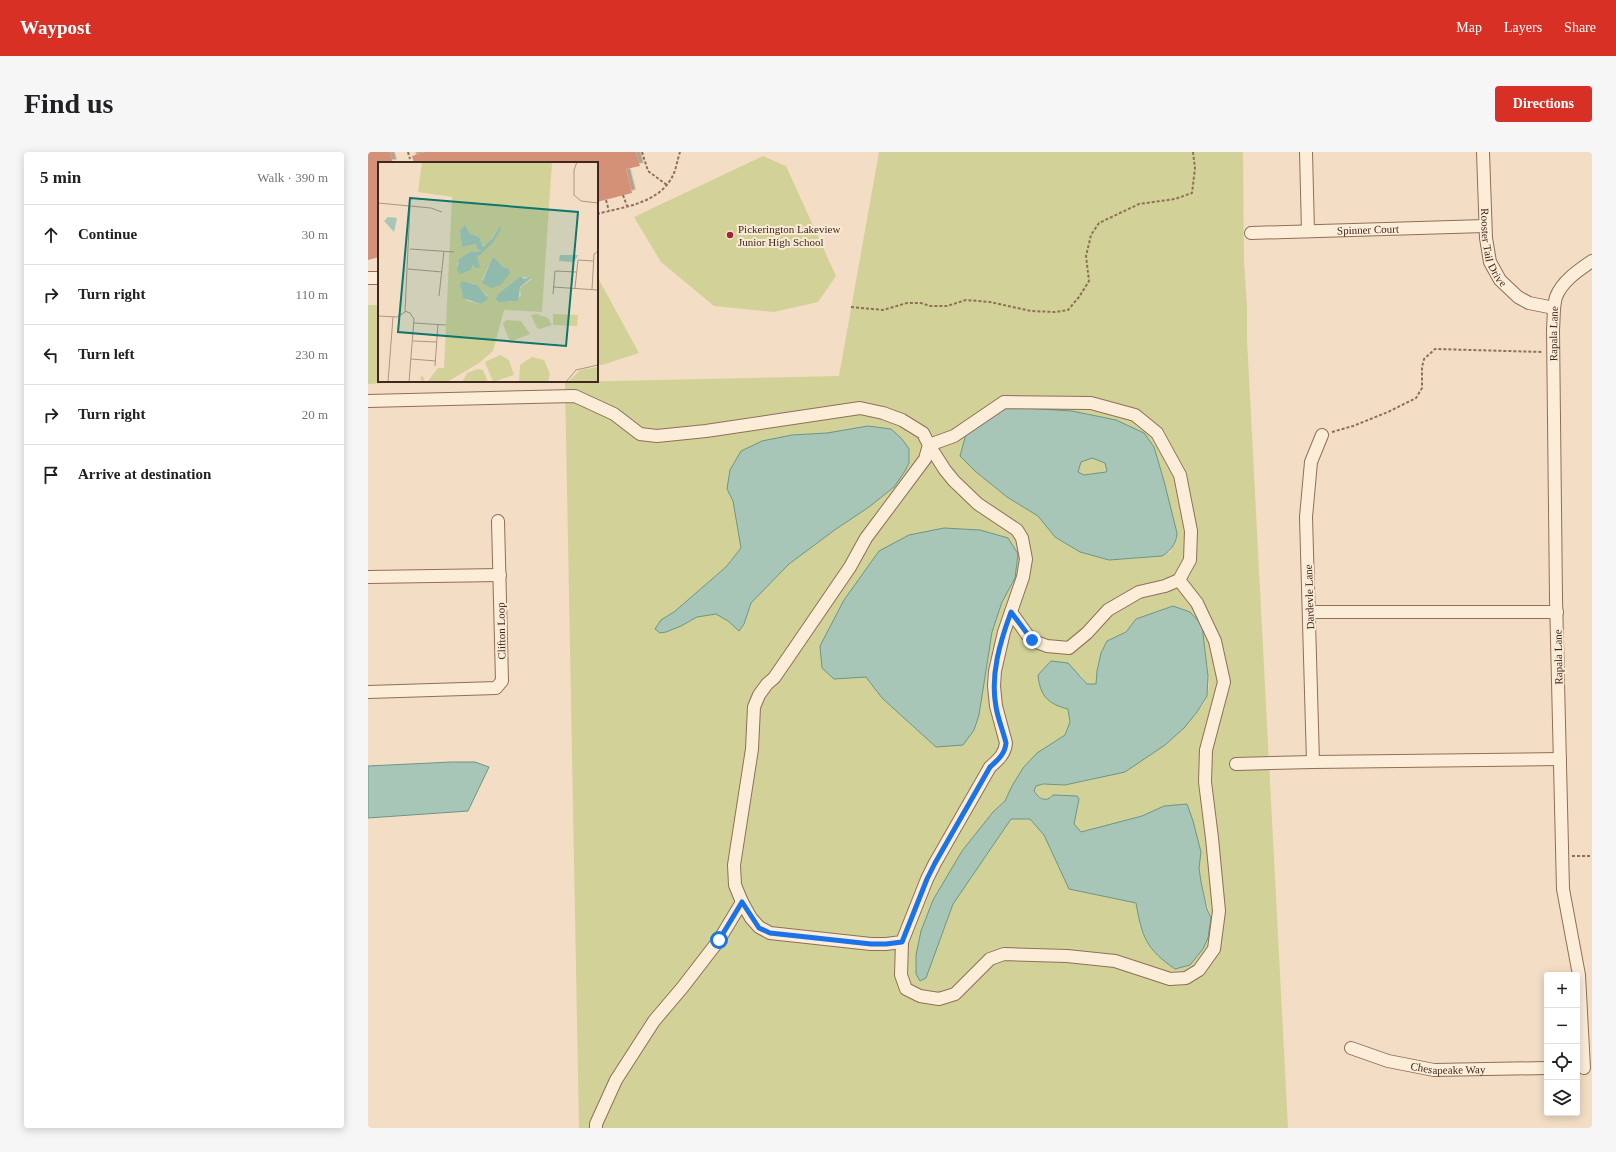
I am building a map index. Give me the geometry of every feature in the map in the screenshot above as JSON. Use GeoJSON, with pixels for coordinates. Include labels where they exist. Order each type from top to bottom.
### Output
{"type":"FeatureCollection","features":[{"type":"Feature","properties":{"kind":"street"},"geometry":{"type":"LineString","coordinates":[[1306,152],[1308,231]]}},
{"type":"Feature","properties":{"kind":"street","name":"Rooster Tail Drive"},"geometry":{"type":"LineString","coordinates":[[1483,152],[1485,226],[1487,251],[1490,262],[1506,286],[1518,297],[1529,303],[1554,308]]}},
{"type":"Feature","properties":{"kind":"street","name":"Spinner Court"},"geometry":{"type":"LineString","coordinates":[[1251,233],[1485,226]]}},
{"type":"Feature","properties":{"kind":"street","name":"Rapala Lane"},"geometry":{"type":"LineString","coordinates":[[1584,1068],[1579,975],[1563,889],[1552,352],[1556,297],[1564,285],[1578,270],[1592,261]]}},
{"type":"Feature","properties":{"kind":"street"},"geometry":{"type":"LineString","coordinates":[[368,401],[575,396],[614,414],[640,434],[657,436],[706,431],[860,408],[902,420],[924,433],[929,445],[945,470],[962,489],[978,504],[1016,530],[1022,538],[1026,559],[1024,577],[999,651],[994,686],[996,706],[1006,743],[1005,749],[1002,756],[990,767],[935,863],[927,879],[902,942],[900,975],[906,989],[920,996],[939,999],[955,994],[990,959],[1004,954],[1067,956],[1115,961],[1170,979],[1186,978],[1199,970],[1214,948],[1219,911],[1205,782],[1206,750],[1224,682],[1215,642],[1197,603],[1179,580]]}},
{"type":"Feature","properties":{"kind":"street"},"geometry":{"type":"LineString","coordinates":[[929,445],[954,436],[1004,402],[1092,403],[1136,415],[1157,433],[1180,476],[1191,531],[1190,560],[1179,580],[1165,586],[1139,592],[1108,610],[1087,633],[1069,648],[1048,646],[1032,640],[1011,612]]}},
{"type":"Feature","properties":{"kind":"street","name":"Dardevle Lane"},"geometry":{"type":"LineString","coordinates":[[1313,762],[1310,612],[1306,517],[1311,462],[1322,435]]}},
{"type":"Feature","properties":{"kind":"street"},"geometry":{"type":"LineString","coordinates":[[902,942],[871,944],[770,933],[759,928],[742,902],[735,885],[734,865],[752,749],[754,707],[759,695],[767,684],[774,678],[850,567],[866,538],[926,459],[929,445]]}},
{"type":"Feature","properties":{"kind":"street","name":"Clifton Loop"},"geometry":{"type":"LineString","coordinates":[[368,692],[496,688],[502,681],[498,521]]}},
{"type":"Feature","properties":{"kind":"street"},"geometry":{"type":"LineString","coordinates":[[368,578],[500,575]]}},
{"type":"Feature","properties":{"kind":"street"},"geometry":{"type":"LineString","coordinates":[[1310,612],[1557,612]]}},
{"type":"Feature","properties":{"kind":"street"},"geometry":{"type":"LineString","coordinates":[[1236,764],[1560,759]]}},
{"type":"Feature","properties":{"kind":"street"},"geometry":{"type":"LineString","coordinates":[[596,1128],[607,1099],[620,1074],[654,1021],[719,940],[742,902]]}},
{"type":"Feature","properties":{"kind":"street","name":"Chesapeake Way"},"geometry":{"type":"LineString","coordinates":[[1351,1048],[1388,1061],[1434,1070],[1544,1068]]}},
{"type":"Feature","properties":{"kind":"path"},"geometry":{"type":"LineString","coordinates":[[408,152],[410,159]]}},
{"type":"Feature","properties":{"kind":"path"},"geometry":{"type":"LineString","coordinates":[[642,152],[648,171],[667,185]]}},
{"type":"Feature","properties":{"kind":"path"},"geometry":{"type":"LineString","coordinates":[[598,214],[652,198],[667,185],[674,173],[680,152]]}},
{"type":"Feature","properties":{"kind":"path"},"geometry":{"type":"LineString","coordinates":[[851,307],[883,310],[907,303],[921,303],[930,306],[947,306],[966,300],[990,302],[1031,311],[1055,312],[1068,310],[1079,297],[1089,281],[1086,256],[1091,235],[1098,223],[1140,204],[1175,199],[1192,193],[1195,168],[1193,152]]}},
{"type":"Feature","properties":{"kind":"path"},"geometry":{"type":"LineString","coordinates":[[624,195],[626,206]]}},
{"type":"Feature","properties":{"kind":"path"},"geometry":{"type":"LineString","coordinates":[[606,200],[609,211]]}},
{"type":"Feature","properties":{"kind":"path"},"geometry":{"type":"LineString","coordinates":[[1322,435],[1388,412],[1416,398],[1422,388],[1422,367],[1424,359],[1435,349],[1552,352]]}},
{"type":"Feature","properties":{"kind":"path"},"geometry":{"type":"LineString","coordinates":[[1563,856],[1592,856]]}},
{"type":"Feature","properties":{"kind":"shaded area"},"geometry":{"type":"Polygon","coordinates":[[[879,152],[1243,152],[1244,262],[1247,306],[1247,339],[1288,1128],[579,1128],[565,382],[839,376],[879,152]],[[1072,411],[1038,516],[1055,537],[1080,552],[1109,560],[1162,556],[1170,552],[1177,539],[1173,521],[1072,411]],[[827,433],[792,435],[762,441],[727,489],[733,501],[741,548],[726,567],[674,612],[661,620],[716,614],[739,630],[744,624],[751,603],[789,564],[836,529],[869,507],[827,433]],[[1015,578],[866,677],[882,698],[936,747],[986,674],[992,632],[1002,602],[1015,578]],[[1173,606],[1136,619],[1126,632],[1108,641],[1097,671],[1097,684],[1087,684],[1080,674],[1068,709],[1070,722],[1065,735],[1037,753],[1005,801],[993,812],[962,851],[933,900],[921,981],[926,977],[953,904],[1011,819],[1030,819],[1044,835],[1069,889],[1136,903],[1140,925],[1211,918],[1201,882],[1199,868],[1201,852],[1193,821],[1164,806],[1142,816],[1081,832],[1074,824],[1077,796],[1053,795],[1048,799],[1043,799],[1040,798],[1034,791],[1035,786],[1039,785],[1066,785],[1097,778],[1128,767],[1142,760],[1168,742],[1205,702],[1209,680],[1202,629],[1195,618],[1190,614],[1173,606]]]}},
{"type":"Feature","properties":{"kind":"shaded area"},"geometry":{"type":"Polygon","coordinates":[[[763,156],[786,166],[836,276],[818,302],[774,312],[714,306],[661,262],[634,217],[763,156]]]}},
{"type":"Feature","properties":{"kind":"shaded area"},"geometry":{"type":"Polygon","coordinates":[[[598,278],[639,353],[598,365],[598,278]]]}},
{"type":"Feature","properties":{"kind":"shaded area"},"geometry":{"type":"Polygon","coordinates":[[[368,305],[378,305],[378,382],[400,382],[368,384],[368,305]]]}},
{"type":"Feature","properties":{"kind":"shaded area"},"geometry":{"type":"Polygon","coordinates":[[[1008,407],[1072,411],[1116,420],[1144,433],[1154,447],[1164,481],[1177,533],[1175,543],[1168,552],[1162,556],[1109,560],[1080,552],[1055,537],[1038,516],[1007,497],[975,471],[960,456],[966,434],[1008,407]],[[1092,458],[1081,462],[1078,472],[1084,475],[1106,472],[1105,463],[1092,458]]]}},
{"type":"Feature","properties":{"kind":"shaded area"},"geometry":{"type":"Polygon","coordinates":[[[868,426],[891,429],[902,439],[909,449],[909,463],[894,487],[869,507],[836,529],[789,564],[751,603],[744,624],[739,631],[728,621],[716,614],[697,617],[666,632],[660,633],[655,629],[661,620],[674,612],[726,567],[741,548],[733,501],[727,489],[730,470],[741,451],[762,441],[792,435],[827,433],[868,426]]]}},
{"type":"Feature","properties":{"kind":"shaded area"},"geometry":{"type":"Polygon","coordinates":[[[1092,458],[1105,463],[1107,471],[1084,475],[1078,472],[1081,462],[1092,458]]]}},
{"type":"Feature","properties":{"kind":"shaded area"},"geometry":{"type":"Polygon","coordinates":[[[944,528],[980,530],[1008,538],[1018,554],[1015,578],[1002,602],[992,632],[979,715],[974,730],[963,745],[936,747],[882,698],[866,677],[834,679],[822,668],[820,646],[844,600],[879,551],[909,535],[944,528]]]}},
{"type":"Feature","properties":{"kind":"shaded area"},"geometry":{"type":"Polygon","coordinates":[[[1173,606],[1190,612],[1202,625],[1208,676],[1207,696],[1197,712],[1184,728],[1165,745],[1125,772],[1065,785],[1043,784],[1036,786],[1034,791],[1040,798],[1043,799],[1048,799],[1053,795],[1077,796],[1079,799],[1074,824],[1081,832],[1142,816],[1164,806],[1187,804],[1201,852],[1199,868],[1201,882],[1207,909],[1211,918],[1208,938],[1203,949],[1190,965],[1175,969],[1165,962],[1151,948],[1143,934],[1136,903],[1069,889],[1044,835],[1030,819],[1011,819],[953,904],[926,978],[920,981],[916,974],[916,955],[921,931],[933,900],[962,851],[993,812],[1005,801],[1023,768],[1037,753],[1065,735],[1070,722],[1068,709],[1055,705],[1046,698],[1043,694],[1038,675],[1051,661],[1068,663],[1087,684],[1096,684],[1101,653],[1107,641],[1126,632],[1136,619],[1173,606]]]}},
{"type":"Feature","properties":{"kind":"shaded area"},"geometry":{"type":"Polygon","coordinates":[[[475,762],[489,767],[468,811],[368,818],[368,766],[475,762]]]}},
{"type":"Feature","properties":{"kind":"building"},"geometry":{"type":"Polygon","coordinates":[[[368,152],[390,152],[393,162],[378,162],[378,257],[368,260],[368,152]]]}},
{"type":"Feature","properties":{"kind":"building"},"geometry":{"type":"Polygon","coordinates":[[[425,152],[636,152],[640,166],[626,169],[632,193],[598,202],[598,162],[414,162],[412,156],[425,152]]]}},
{"type":"Feature","properties":{"kind":"place","name":"Pickerington Lakeview Junior High School"},"geometry":{"type":"Point","coordinates":[730,235]}},
{"type":"Feature","properties":{"kind":"route"},"geometry":{"type":"LineString","coordinates":[[719,940],[742,902],[751,918],[759,928],[770,933],[871,944],[897,944],[902,942],[927,879],[935,863],[990,767],[1002,756],[1005,749],[1006,743],[996,706],[994,686],[999,651],[1011,612],[1032,640]]}}]}
